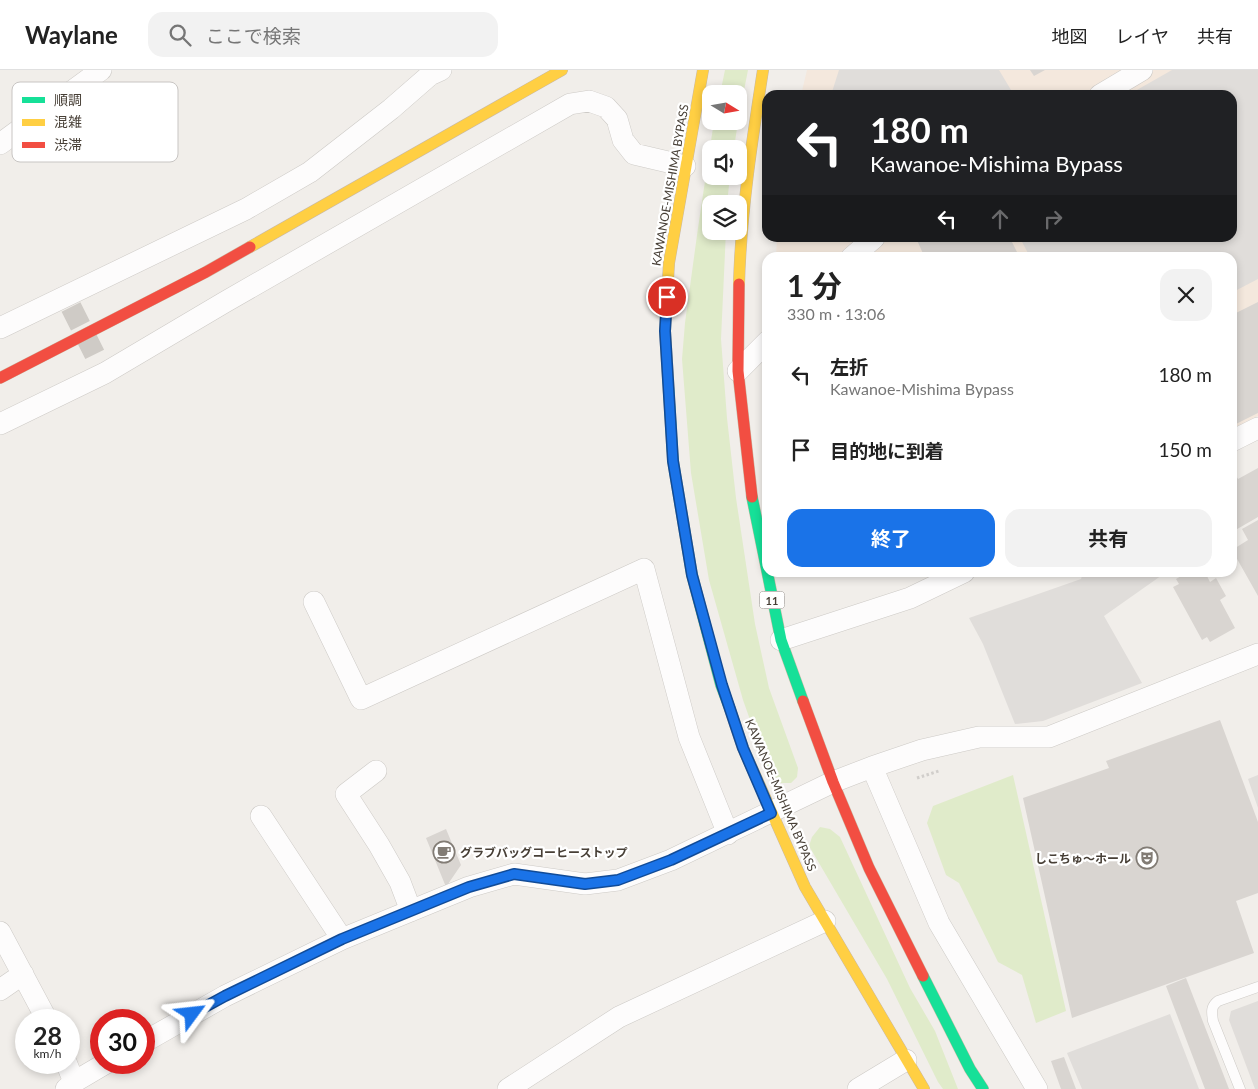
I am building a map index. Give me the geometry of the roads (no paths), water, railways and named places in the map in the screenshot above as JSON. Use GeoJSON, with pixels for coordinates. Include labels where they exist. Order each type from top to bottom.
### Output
{"type":"FeatureCollection","features":[{"type":"Feature","properties":{"kind":"highway"},"geometry":{"type":"LineString","coordinates":[[0,378],[206,272],[562,70]]}},
{"type":"Feature","properties":{"kind":"highway","name":"KAWANOE-MISHIMA BYPASS"},"geometry":{"type":"LineString","coordinates":[[703,70],[669,263],[665,331],[673,461],[692,575],[722,685],[743,748],[771,813],[805,887],[924,1089]]}},
{"type":"Feature","properties":{"kind":"highway","name":"11"},"geometry":{"type":"LineString","coordinates":[[762,550],[750,488],[738,371],[740,241],[746,178],[763,70]]}},
{"type":"Feature","properties":{"kind":"highway"},"geometry":{"type":"LineString","coordinates":[[206,272],[394,157],[443,124]]}},
{"type":"Feature","properties":{"kind":"highway","name":"11"},"geometry":{"type":"LineString","coordinates":[[768,577],[781,640],[833,782],[869,868],[970,1069],[983,1089]]}},
{"type":"Feature","properties":{"kind":"street"},"geometry":{"type":"LineString","coordinates":[[85,82],[101,70]]}},
{"type":"Feature","properties":{"kind":"street"},"geometry":{"type":"LineString","coordinates":[[0,328],[68,302],[246,209],[310,172],[391,110],[430,75],[441,70]]}},
{"type":"Feature","properties":{"kind":"street"},"geometry":{"type":"LineString","coordinates":[[1108,90],[1142,70]]}},
{"type":"Feature","properties":{"kind":"street"},"geometry":{"type":"LineString","coordinates":[[0,424],[101,366],[225,302],[570,104],[590,101],[606,107],[617,118],[623,140],[634,154],[686,166]]}},
{"type":"Feature","properties":{"kind":"street"},"geometry":{"type":"LineString","coordinates":[[0,144],[12,135]]}},
{"type":"Feature","properties":{"kind":"street"},"geometry":{"type":"LineString","coordinates":[[858,252],[869,242]]}},
{"type":"Feature","properties":{"kind":"street"},"geometry":{"type":"LineString","coordinates":[[738,371],[762,347]]}},
{"type":"Feature","properties":{"kind":"street"},"geometry":{"type":"LineString","coordinates":[[1237,439],[1258,428]]}},
{"type":"Feature","properties":{"kind":"street"},"geometry":{"type":"LineString","coordinates":[[314,602],[361,699],[644,568],[689,737],[728,834]]}},
{"type":"Feature","properties":{"kind":"street"},"geometry":{"type":"LineString","coordinates":[[781,640],[910,598],[954,577]]}},
{"type":"Feature","properties":{"kind":"street"},"geometry":{"type":"LineString","coordinates":[[155,1036],[225,996],[342,939],[469,887],[514,874],[585,884],[618,880],[671,860],[833,782],[872,767],[922,750],[979,737],[1049,737],[1258,654]]}},
{"type":"Feature","properties":{"kind":"street"},"geometry":{"type":"LineString","coordinates":[[872,767],[939,923],[1037,1089]]}},
{"type":"Feature","properties":{"kind":"street"},"geometry":{"type":"LineString","coordinates":[[376,772],[346,794],[400,882],[410,911]]}},
{"type":"Feature","properties":{"kind":"street"},"geometry":{"type":"LineString","coordinates":[[261,816],[342,939]]}},
{"type":"Feature","properties":{"kind":"street"},"geometry":{"type":"LineString","coordinates":[[508,1089],[619,1017],[824,921]]}},
{"type":"Feature","properties":{"kind":"street"},"geometry":{"type":"LineString","coordinates":[[0,932],[42,1009]]}},
{"type":"Feature","properties":{"kind":"street"},"geometry":{"type":"LineString","coordinates":[[0,990],[24,974]]}},
{"type":"Feature","properties":{"kind":"street"},"geometry":{"type":"LineString","coordinates":[[858,1089],[906,1060]]}},
{"type":"Feature","properties":{"kind":"street"},"geometry":{"type":"LineString","coordinates":[[70,1086],[90,1073]]}},
{"type":"Feature","properties":{"kind":"lane"},"geometry":{"type":"LineString","coordinates":[[1240,1089],[1213,1022],[1211,1011],[1214,1004],[1218,1001],[1258,987]]}},
{"type":"Feature","properties":{"kind":"tunnel"},"geometry":{"type":"LineString","coordinates":[[71,307],[97,359]]}},
{"type":"Feature","properties":{"kind":"place","name":"グラブバッグコーヒーストップ"},"geometry":{"type":"Point","coordinates":[444,852]}},
{"type":"Feature","properties":{"kind":"place","name":"しこちゅ～ホール"},"geometry":{"type":"Point","coordinates":[1147,858]}}]}
